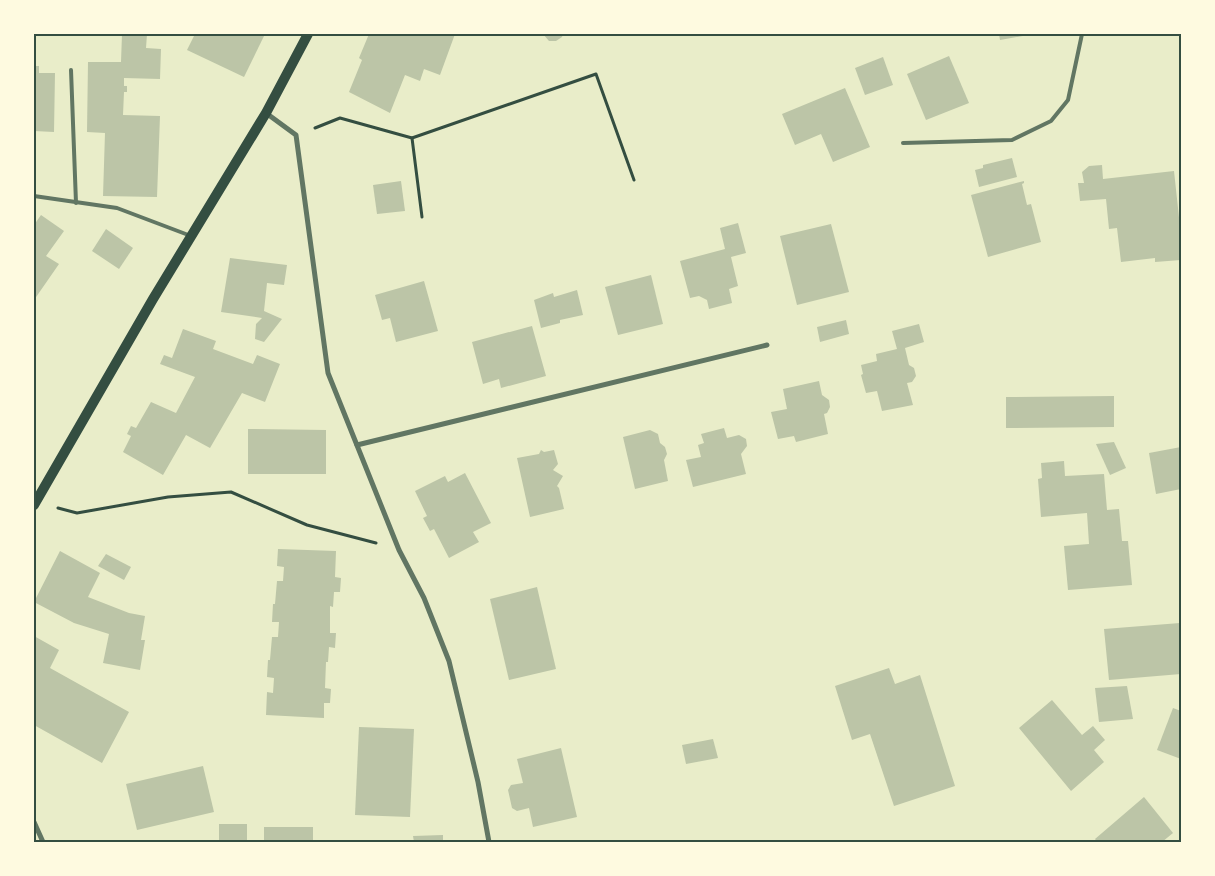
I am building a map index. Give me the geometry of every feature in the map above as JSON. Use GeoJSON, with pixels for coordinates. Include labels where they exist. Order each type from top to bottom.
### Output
{"type":"FeatureCollection","features":[{"type":"Feature","properties":{"kind":"main road"},"geometry":{"type":"LineString","coordinates":[[35,503],[153,299],[266,113],[308,34]]}},
{"type":"Feature","properties":{"kind":"street"},"geometry":{"type":"LineString","coordinates":[[266,113],[296,135],[328,373],[399,550],[424,598],[448,661],[478,782],[489,842]]}},
{"type":"Feature","properties":{"kind":"street"},"geometry":{"type":"LineString","coordinates":[[357,445],[767,345]]}},
{"type":"Feature","properties":{"kind":"street"},"geometry":{"type":"LineString","coordinates":[[34,822],[43,842]]}},
{"type":"Feature","properties":{"kind":"lane"},"geometry":{"type":"LineString","coordinates":[[903,143],[1012,140],[1051,121],[1068,100],[1082,34]]}},
{"type":"Feature","properties":{"kind":"lane"},"geometry":{"type":"LineString","coordinates":[[71,70],[76,203]]}},
{"type":"Feature","properties":{"kind":"lane"},"geometry":{"type":"LineString","coordinates":[[34,196],[117,208],[191,236]]}},
{"type":"Feature","properties":{"kind":"path"},"geometry":{"type":"LineString","coordinates":[[296,135],[340,118],[412,138],[596,74],[634,180]]}},
{"type":"Feature","properties":{"kind":"path"},"geometry":{"type":"LineString","coordinates":[[412,138],[422,217]]}},
{"type":"Feature","properties":{"kind":"path"},"geometry":{"type":"LineString","coordinates":[[35,503],[77,513],[168,497],[231,492],[307,525],[399,550]]}},
{"type":"Feature","properties":{"kind":"building"},"geometry":{"type":"Polygon","coordinates":[[[122,34],[147,34],[146,48],[161,49],[160,79],[124,78],[124,86],[127,86],[127,92],[124,92],[123,115],[160,116],[157,197],[103,196],[105,133],[87,132],[88,62],[121,62],[122,34]]]}},
{"type":"Feature","properties":{"kind":"building"},"geometry":{"type":"Polygon","coordinates":[[[195,34],[265,34],[244,77],[187,50],[195,34]]]}},
{"type":"Feature","properties":{"kind":"building"},"geometry":{"type":"Polygon","coordinates":[[[369,34],[455,34],[440,75],[424,69],[420,81],[405,75],[390,113],[349,92],[362,60],[359,58],[369,34]]]}},
{"type":"Feature","properties":{"kind":"building"},"geometry":{"type":"Polygon","coordinates":[[[543,34],[563,34],[556,41],[549,41],[543,34]]]}},
{"type":"Feature","properties":{"kind":"building"},"geometry":{"type":"Polygon","coordinates":[[[999,34],[1028,34],[1028,35],[1000,40],[999,34]]]}},
{"type":"Feature","properties":{"kind":"building"},"geometry":{"type":"Polygon","coordinates":[[[949,56],[969,103],[926,120],[907,74],[949,56]]]}},
{"type":"Feature","properties":{"kind":"building"},"geometry":{"type":"Polygon","coordinates":[[[883,57],[893,85],[865,95],[855,68],[883,57]]]}},
{"type":"Feature","properties":{"kind":"building"},"geometry":{"type":"Polygon","coordinates":[[[34,66],[39,66],[39,73],[55,73],[54,132],[34,131],[34,66]]]}},
{"type":"Feature","properties":{"kind":"building"},"geometry":{"type":"Polygon","coordinates":[[[845,88],[870,147],[833,162],[821,134],[795,145],[782,114],[845,88]]]}},
{"type":"Feature","properties":{"kind":"building"},"geometry":{"type":"Polygon","coordinates":[[[1012,158],[1017,177],[979,187],[975,170],[983,168],[983,165],[1012,158]]]}},
{"type":"Feature","properties":{"kind":"building"},"geometry":{"type":"Polygon","coordinates":[[[1102,165],[1103,179],[1174,171],[1181,236],[1181,260],[1155,262],[1155,258],[1121,262],[1117,228],[1109,229],[1106,199],[1080,201],[1078,183],[1084,183],[1082,172],[1089,166],[1102,165]]]}},
{"type":"Feature","properties":{"kind":"building"},"geometry":{"type":"Polygon","coordinates":[[[401,181],[405,211],[377,214],[373,185],[401,181]]]}},
{"type":"Feature","properties":{"kind":"building"},"geometry":{"type":"Polygon","coordinates":[[[1024,181],[1022,184],[1027,205],[1031,204],[1041,242],[988,257],[971,195],[1024,181]]]}},
{"type":"Feature","properties":{"kind":"building"},"geometry":{"type":"Polygon","coordinates":[[[41,215],[64,231],[46,256],[59,264],[34,300],[34,225],[41,215]]]}},
{"type":"Feature","properties":{"kind":"building"},"geometry":{"type":"Polygon","coordinates":[[[738,223],[746,253],[731,257],[738,286],[729,289],[732,303],[709,309],[707,300],[699,296],[690,298],[680,261],[725,249],[720,228],[738,223]]]}},
{"type":"Feature","properties":{"kind":"building"},"geometry":{"type":"Polygon","coordinates":[[[831,224],[849,292],[797,305],[780,236],[831,224]]]}},
{"type":"Feature","properties":{"kind":"building"},"geometry":{"type":"Polygon","coordinates":[[[106,229],[133,248],[119,269],[92,251],[106,229]]]}},
{"type":"Feature","properties":{"kind":"building"},"geometry":{"type":"Polygon","coordinates":[[[230,258],[287,265],[284,285],[267,283],[264,311],[282,319],[264,342],[255,339],[256,324],[262,318],[221,312],[230,258]]]}},
{"type":"Feature","properties":{"kind":"building"},"geometry":{"type":"Polygon","coordinates":[[[651,275],[663,324],[618,335],[605,287],[651,275]]]}},
{"type":"Feature","properties":{"kind":"building"},"geometry":{"type":"Polygon","coordinates":[[[424,281],[438,331],[396,342],[390,318],[382,320],[375,295],[424,281]]]}},
{"type":"Feature","properties":{"kind":"building"},"geometry":{"type":"Polygon","coordinates":[[[577,290],[583,315],[560,320],[560,323],[541,328],[534,300],[553,293],[554,297],[577,290]]]}},
{"type":"Feature","properties":{"kind":"building"},"geometry":{"type":"Polygon","coordinates":[[[846,320],[849,334],[820,342],[817,327],[846,320]]]}},
{"type":"Feature","properties":{"kind":"building"},"geometry":{"type":"Polygon","coordinates":[[[919,324],[924,342],[905,348],[909,365],[914,368],[916,376],[912,382],[907,383],[913,405],[882,411],[877,391],[866,393],[861,375],[863,374],[861,365],[877,361],[876,354],[897,349],[892,331],[919,324]]]}},
{"type":"Feature","properties":{"kind":"building"},"geometry":{"type":"Polygon","coordinates":[[[532,326],[546,376],[501,388],[499,379],[483,384],[472,342],[532,326]]]}},
{"type":"Feature","properties":{"kind":"building"},"geometry":{"type":"Polygon","coordinates":[[[183,329],[216,341],[213,349],[253,364],[257,355],[280,364],[265,402],[242,393],[210,448],[186,435],[163,475],[123,452],[131,436],[127,434],[131,426],[136,428],[151,402],[176,413],[195,377],[160,364],[164,355],[172,358],[183,329]]]}},
{"type":"Feature","properties":{"kind":"building"},"geometry":{"type":"Polygon","coordinates":[[[819,381],[822,395],[829,400],[830,407],[827,413],[824,414],[828,434],[796,442],[794,436],[778,439],[771,412],[787,409],[783,389],[819,381]]]}},
{"type":"Feature","properties":{"kind":"building"},"geometry":{"type":"Polygon","coordinates":[[[1114,396],[1114,427],[1006,428],[1006,397],[1114,396]]]}},
{"type":"Feature","properties":{"kind":"building"},"geometry":{"type":"Polygon","coordinates":[[[724,428],[727,438],[739,435],[746,439],[747,446],[741,454],[746,474],[693,487],[686,460],[701,457],[698,445],[704,443],[701,434],[724,428]]]}},
{"type":"Feature","properties":{"kind":"building"},"geometry":{"type":"Polygon","coordinates":[[[248,429],[326,430],[326,474],[248,474],[248,429]]]}},
{"type":"Feature","properties":{"kind":"building"},"geometry":{"type":"Polygon","coordinates":[[[650,430],[658,434],[660,443],[665,447],[667,454],[664,460],[668,481],[635,489],[623,437],[650,430]]]}},
{"type":"Feature","properties":{"kind":"building"},"geometry":{"type":"Polygon","coordinates":[[[1114,442],[1126,468],[1110,475],[1096,444],[1114,442]]]}},
{"type":"Feature","properties":{"kind":"building"},"geometry":{"type":"Polygon","coordinates":[[[1181,447],[1181,489],[1156,494],[1149,453],[1181,447]]]}},
{"type":"Feature","properties":{"kind":"building"},"geometry":{"type":"Polygon","coordinates":[[[541,450],[544,452],[554,450],[558,464],[553,470],[563,476],[557,486],[564,509],[530,517],[517,458],[539,454],[541,450]]]}},
{"type":"Feature","properties":{"kind":"building"},"geometry":{"type":"Polygon","coordinates":[[[1064,461],[1065,476],[1104,474],[1107,510],[1119,509],[1122,541],[1128,541],[1132,585],[1068,590],[1064,546],[1089,544],[1087,513],[1041,517],[1038,479],[1042,478],[1041,463],[1064,461]]]}},
{"type":"Feature","properties":{"kind":"building"},"geometry":{"type":"Polygon","coordinates":[[[465,473],[491,523],[473,532],[479,542],[449,558],[434,529],[430,531],[423,518],[427,516],[415,491],[445,476],[448,482],[465,473]]]}},
{"type":"Feature","properties":{"kind":"building"},"geometry":{"type":"Polygon","coordinates":[[[278,549],[336,551],[335,577],[341,578],[340,592],[334,592],[333,607],[330,606],[330,633],[336,633],[335,648],[329,647],[328,662],[326,662],[325,688],[331,689],[330,703],[324,703],[324,718],[266,715],[267,692],[273,693],[274,678],[267,677],[268,660],[270,660],[272,637],[278,637],[279,622],[272,622],[273,604],[275,604],[277,581],[283,581],[284,567],[277,566],[278,549]]]}},
{"type":"Feature","properties":{"kind":"building"},"geometry":{"type":"Polygon","coordinates":[[[60,551],[100,573],[88,597],[129,613],[145,616],[141,640],[145,640],[140,670],[103,663],[109,634],[74,623],[34,602],[60,551]]]}},
{"type":"Feature","properties":{"kind":"building"},"geometry":{"type":"Polygon","coordinates":[[[106,554],[131,567],[124,580],[98,566],[106,554]]]}},
{"type":"Feature","properties":{"kind":"building"},"geometry":{"type":"Polygon","coordinates":[[[537,587],[556,669],[509,680],[490,599],[537,587]]]}},
{"type":"Feature","properties":{"kind":"building"},"geometry":{"type":"Polygon","coordinates":[[[1180,623],[1181,674],[1109,680],[1104,629],[1180,623]]]}},
{"type":"Feature","properties":{"kind":"building"},"geometry":{"type":"Polygon","coordinates":[[[34,636],[59,650],[50,668],[129,712],[102,763],[34,725],[34,636]]]}},
{"type":"Feature","properties":{"kind":"building"},"geometry":{"type":"Polygon","coordinates":[[[889,668],[895,684],[920,675],[955,786],[894,806],[870,734],[852,740],[835,686],[889,668]]]}},
{"type":"Feature","properties":{"kind":"building"},"geometry":{"type":"Polygon","coordinates":[[[1127,686],[1133,719],[1099,722],[1095,688],[1127,686]]]}},
{"type":"Feature","properties":{"kind":"building"},"geometry":{"type":"Polygon","coordinates":[[[1052,700],[1082,735],[1093,726],[1105,740],[1094,750],[1104,762],[1071,791],[1019,728],[1052,700]]]}},
{"type":"Feature","properties":{"kind":"building"},"geometry":{"type":"Polygon","coordinates":[[[1173,708],[1181,711],[1181,759],[1157,750],[1173,708]]]}},
{"type":"Feature","properties":{"kind":"building"},"geometry":{"type":"Polygon","coordinates":[[[359,727],[414,729],[410,817],[355,815],[359,727]]]}},
{"type":"Feature","properties":{"kind":"building"},"geometry":{"type":"Polygon","coordinates":[[[713,739],[718,758],[686,764],[682,745],[713,739]]]}},
{"type":"Feature","properties":{"kind":"building"},"geometry":{"type":"Polygon","coordinates":[[[561,748],[577,817],[533,827],[529,808],[517,811],[512,808],[508,790],[511,785],[523,783],[517,759],[561,748]]]}},
{"type":"Feature","properties":{"kind":"building"},"geometry":{"type":"Polygon","coordinates":[[[203,766],[214,812],[137,830],[126,784],[203,766]]]}},
{"type":"Feature","properties":{"kind":"building"},"geometry":{"type":"Polygon","coordinates":[[[1144,797],[1173,833],[1162,842],[1097,842],[1095,839],[1144,797]]]}},
{"type":"Feature","properties":{"kind":"building"},"geometry":{"type":"Polygon","coordinates":[[[219,824],[247,824],[247,842],[219,842],[219,824]]]}},
{"type":"Feature","properties":{"kind":"building"},"geometry":{"type":"Polygon","coordinates":[[[264,827],[313,827],[313,842],[264,842],[264,827]]]}},
{"type":"Feature","properties":{"kind":"building"},"geometry":{"type":"Polygon","coordinates":[[[443,835],[443,842],[414,842],[413,836],[443,835]]]}}]}
